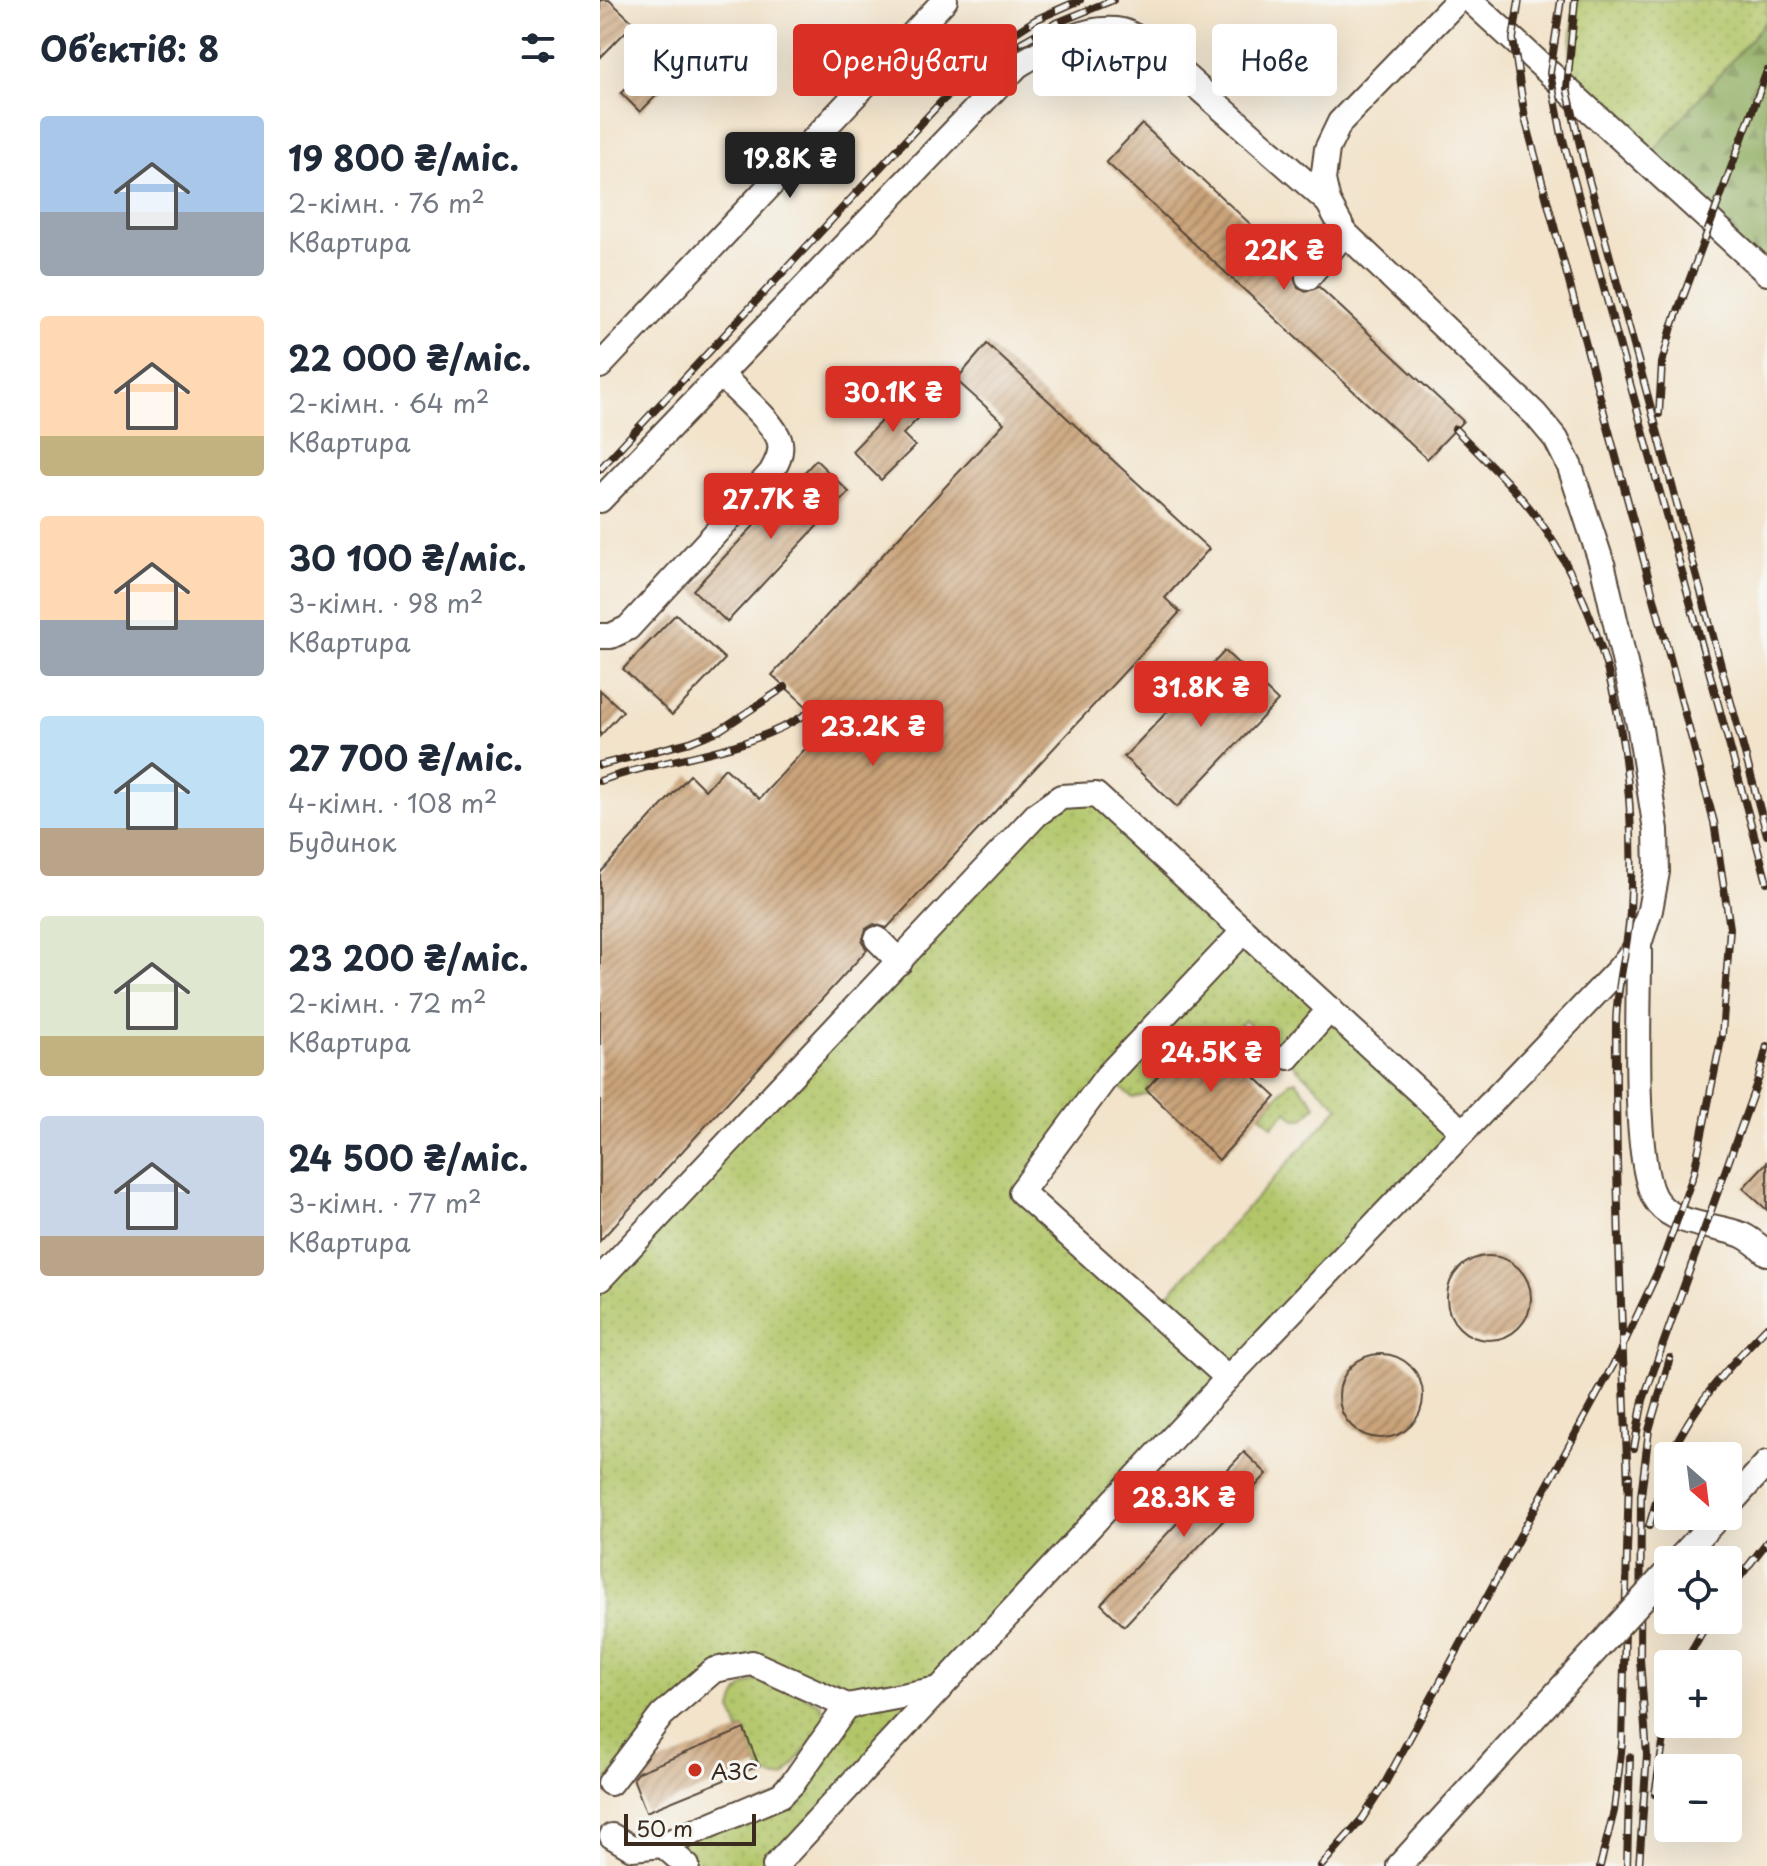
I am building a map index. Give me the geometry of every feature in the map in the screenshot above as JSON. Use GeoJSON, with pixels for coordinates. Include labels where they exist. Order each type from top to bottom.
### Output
{"type":"FeatureCollection","features":[{"type":"Feature","properties":{"kind":"street"},"geometry":{"type":"LineString","coordinates":[[600,366],[945,0]]}},
{"type":"Feature","properties":{"kind":"street"},"geometry":{"type":"LineString","coordinates":[[1458,0],[1340,122],[1327,149],[1323,180],[1328,202],[1345,233],[1535,414],[1556,439],[1570,467],[1603,567],[1640,729],[1656,830],[1657,872],[1639,944],[1641,1101],[1644,1163],[1650,1188],[1658,1204],[1669,1212],[1714,1231],[1743,1235],[1767,1253]]}},
{"type":"Feature","properties":{"kind":"street"},"geometry":{"type":"LineString","coordinates":[[1470,0],[1767,273]]}},
{"type":"Feature","properties":{"kind":"street"},"geometry":{"type":"LineString","coordinates":[[600,500],[1018,65],[1068,39],[1122,31],[1151,46],[1328,202]]}},
{"type":"Feature","properties":{"kind":"street"},"geometry":{"type":"LineString","coordinates":[[1308,277],[1345,233]]}},
{"type":"Feature","properties":{"kind":"street"},"geometry":{"type":"LineString","coordinates":[[600,636],[628,628],[771,473],[779,458],[780,441],[769,424],[721,375]]}},
{"type":"Feature","properties":{"kind":"street"},"geometry":{"type":"LineString","coordinates":[[600,1279],[1037,814],[1061,797],[1096,795],[1463,1132]]}},
{"type":"Feature","properties":{"kind":"street"},"geometry":{"type":"LineString","coordinates":[[1228,1378],[1021,1192],[1107,1076],[1244,931]]}},
{"type":"Feature","properties":{"kind":"street"},"geometry":{"type":"LineString","coordinates":[[877,939],[900,962]]}},
{"type":"Feature","properties":{"kind":"street"},"geometry":{"type":"LineString","coordinates":[[775,1866],[1228,1378],[1639,944]]}},
{"type":"Feature","properties":{"kind":"street"},"geometry":{"type":"LineString","coordinates":[[1288,1057],[1330,1009]]}},
{"type":"Feature","properties":{"kind":"street"},"geometry":{"type":"LineString","coordinates":[[1742,1491],[1767,1463]]}},
{"type":"Feature","properties":{"kind":"street"},"geometry":{"type":"LineString","coordinates":[[1691,1546],[1706,1530]]}},
{"type":"Feature","properties":{"kind":"street"},"geometry":{"type":"LineString","coordinates":[[1399,1866],[1654,1586]]}},
{"type":"Feature","properties":{"kind":"street"},"geometry":{"type":"LineString","coordinates":[[610,1783],[662,1715],[714,1670],[752,1663],[847,1706],[939,1689]]}},
{"type":"Feature","properties":{"kind":"street"},"geometry":{"type":"LineString","coordinates":[[612,1836],[632,1848],[663,1845],[781,1795],[793,1783],[847,1706]]}},
{"type":"Feature","properties":{"kind":"street"},"geometry":{"type":"LineString","coordinates":[[663,1845],[687,1866]]}},
{"type":"Feature","properties":{"kind":"green space"},"geometry":{"type":"Polygon","coordinates":[[[1575,0],[1767,0],[1767,20],[1645,161],[1567,88],[1575,0]]]}},
{"type":"Feature","properties":{"kind":"green space"},"geometry":{"type":"Polygon","coordinates":[[[1767,20],[1767,273],[1645,161],[1767,20]]]}},
{"type":"Feature","properties":{"kind":"green space"},"geometry":{"type":"Polygon","coordinates":[[[1096,795],[1463,1132],[775,1866],[687,1866],[663,1845],[781,1795],[847,1707],[752,1663],[714,1670],[600,1787],[600,1282],[1037,814],[1096,795]],[[1245,1020],[1221,1046],[1202,1029],[1146,1089],[1149,1093],[1133,1098],[1107,1077],[1022,1192],[1162,1307],[1164,1299],[1339,1107],[1245,1020]]]}},
{"type":"Feature","properties":{"kind":"green space"},"geometry":{"type":"Polygon","coordinates":[[[1296,1081],[1316,1105],[1304,1119],[1295,1119],[1287,1111],[1272,1126],[1261,1115],[1289,1083],[1296,1081]]]}},
{"type":"Feature","properties":{"kind":"green space"},"geometry":{"type":"Polygon","coordinates":[[[768,1677],[820,1704],[828,1717],[785,1777],[775,1778],[761,1772],[744,1729],[739,1731],[732,1711],[743,1687],[768,1677]]]}},
{"type":"Feature","properties":{"kind":"building"},"geometry":{"type":"Polygon","coordinates":[[[600,0],[609,0],[634,23],[624,24],[624,33],[600,58],[600,0]]]}},
{"type":"Feature","properties":{"kind":"building"},"geometry":{"type":"Polygon","coordinates":[[[624,96],[656,96],[640,112],[624,96]]]}},
{"type":"Feature","properties":{"kind":"building"},"geometry":{"type":"Polygon","coordinates":[[[1142,124],[1297,267],[1293,275],[1298,288],[1306,292],[1319,287],[1463,421],[1427,459],[1106,162],[1142,124]]]}},
{"type":"Feature","properties":{"kind":"building"},"geometry":{"type":"Polygon","coordinates":[[[987,344],[1209,549],[1165,598],[1180,612],[887,928],[874,924],[866,929],[862,942],[867,950],[600,1241],[600,873],[690,775],[705,790],[725,768],[759,799],[827,725],[772,675],[1004,423],[956,380],[987,344]]]}},
{"type":"Feature","properties":{"kind":"building"},"geometry":{"type":"Polygon","coordinates":[[[917,384],[935,401],[903,434],[915,446],[881,480],[852,451],[917,384]]]}},
{"type":"Feature","properties":{"kind":"building"},"geometry":{"type":"Polygon","coordinates":[[[816,460],[849,492],[727,622],[693,590],[816,460]]]}},
{"type":"Feature","properties":{"kind":"building"},"geometry":{"type":"Polygon","coordinates":[[[676,614],[725,659],[672,715],[623,669],[676,614]]]}},
{"type":"Feature","properties":{"kind":"building"},"geometry":{"type":"Polygon","coordinates":[[[1225,651],[1278,701],[1177,807],[1124,757],[1225,651]]]}},
{"type":"Feature","properties":{"kind":"building"},"geometry":{"type":"Polygon","coordinates":[[[600,690],[623,711],[600,736],[600,690]]]}},
{"type":"Feature","properties":{"kind":"building"},"geometry":{"type":"Polygon","coordinates":[[[1202,1028],[1276,1097],[1219,1160],[1146,1089],[1202,1028]]]}},
{"type":"Feature","properties":{"kind":"building"},"geometry":{"type":"Polygon","coordinates":[[[1767,1162],[1767,1210],[1743,1188],[1767,1162]]]}},
{"type":"Feature","properties":{"kind":"building"},"geometry":{"type":"Polygon","coordinates":[[[1489,1256],[1512,1263],[1524,1275],[1531,1298],[1524,1321],[1512,1333],[1489,1340],[1466,1333],[1454,1321],[1447,1298],[1454,1275],[1466,1263],[1489,1256]]]}},
{"type":"Feature","properties":{"kind":"building"},"geometry":{"type":"Polygon","coordinates":[[[1381,1354],[1404,1361],[1416,1373],[1423,1396],[1416,1419],[1404,1431],[1381,1438],[1358,1431],[1346,1419],[1339,1396],[1346,1373],[1358,1361],[1381,1354]]]}},
{"type":"Feature","properties":{"kind":"building"},"geometry":{"type":"Polygon","coordinates":[[[1244,1452],[1267,1474],[1124,1626],[1101,1604],[1244,1452]]]}},
{"type":"Feature","properties":{"kind":"building","name":"АЗС"},"geometry":{"type":"Polygon","coordinates":[[[744,1729],[759,1766],[646,1812],[633,1778],[638,1772],[744,1729]]]}},
{"type":"Feature","properties":{"kind":"railway"},"geometry":{"type":"LineString","coordinates":[[1017,32],[1080,0]]}},
{"type":"Feature","properties":{"kind":"railway"},"geometry":{"type":"LineString","coordinates":[[600,469],[942,101],[988,61],[1054,24],[1113,0]]}},
{"type":"Feature","properties":{"kind":"railway"},"geometry":{"type":"LineString","coordinates":[[1321,1866],[1362,1819],[1384,1785],[1617,1358],[1660,1267],[1694,1173],[1722,1035],[1730,928],[1714,822],[1525,118],[1513,39],[1519,0]]}},
{"type":"Feature","properties":{"kind":"railway"},"geometry":{"type":"LineString","coordinates":[[1561,0],[1550,73],[1562,136],[1767,882]]}},
{"type":"Feature","properties":{"kind":"railway"},"geometry":{"type":"LineString","coordinates":[[1575,0],[1567,88],[1583,158],[1767,835]]}},
{"type":"Feature","properties":{"kind":"railway"},"geometry":{"type":"LineString","coordinates":[[1659,414],[1662,363],[1672,327],[1767,71]]}},
{"type":"Feature","properties":{"kind":"railway"},"geometry":{"type":"LineString","coordinates":[[1455,429],[1520,497],[1554,543],[1576,584],[1594,628],[1619,721],[1626,768],[1631,864],[1629,925],[1616,1025],[1618,1197],[1628,1485]]}},
{"type":"Feature","properties":{"kind":"railway"},"geometry":{"type":"LineString","coordinates":[[600,765],[690,742],[720,730],[785,687]]}},
{"type":"Feature","properties":{"kind":"railway"},"geometry":{"type":"LineString","coordinates":[[600,781],[734,746],[786,726],[811,711]]}},
{"type":"Feature","properties":{"kind":"railway"},"geometry":{"type":"LineString","coordinates":[[1634,1448],[1643,1400],[1759,1077],[1767,1046]]}},
{"type":"Feature","properties":{"kind":"railway"},"geometry":{"type":"LineString","coordinates":[[1677,1442],[1713,1387],[1767,1327]]}},
{"type":"Feature","properties":{"kind":"railway"},"geometry":{"type":"LineString","coordinates":[[1639,1866],[1647,1755],[1640,1659],[1641,1496],[1649,1430],[1670,1358]]}},
{"type":"Feature","properties":{"kind":"railway"},"geometry":{"type":"LineString","coordinates":[[1600,1866],[1614,1811],[1622,1744],[1629,1476]]}},
{"type":"Feature","properties":{"kind":"railway"},"geometry":{"type":"LineString","coordinates":[[1649,1526],[1654,1509]]}},
{"type":"Feature","properties":{"kind":"railway"},"geometry":{"type":"LineString","coordinates":[[1742,1574],[1767,1542]]}},
{"type":"Feature","properties":{"kind":"railway"},"geometry":{"type":"LineString","coordinates":[[1692,1650],[1701,1634]]}},
{"type":"Feature","properties":{"kind":"railway"},"geometry":{"type":"LineString","coordinates":[[1661,1754],[1664,1738]]}},
{"type":"Feature","properties":{"kind":"railway"},"geometry":{"type":"LineString","coordinates":[[1627,1866],[1630,1757]]}},
{"type":"Feature","properties":{"kind":"place","name":"АЗС"},"geometry":{"type":"Point","coordinates":[695,1770]}}]}
